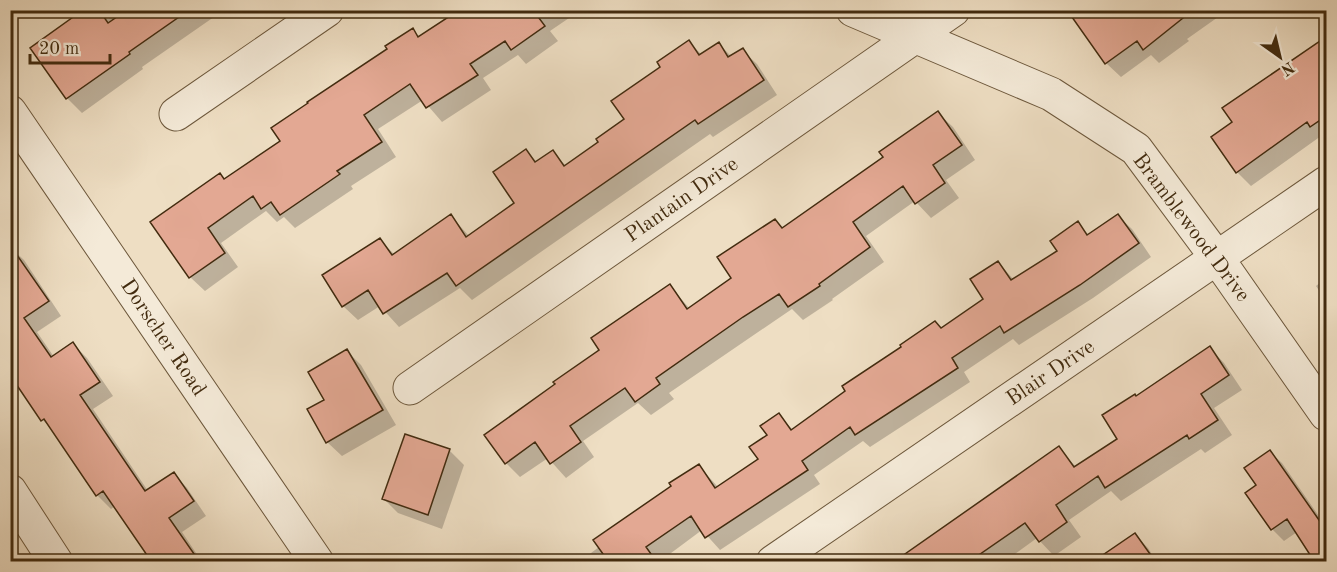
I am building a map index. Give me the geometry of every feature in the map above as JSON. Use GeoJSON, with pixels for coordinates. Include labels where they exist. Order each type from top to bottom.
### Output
{"type":"FeatureCollection","features":[{"type":"Feature","properties":{"kind":"street"},"geometry":{"type":"LineString","coordinates":[[176,114],[327,10]]}},
{"type":"Feature","properties":{"kind":"street","name":"Bramblewood Drive"},"geometry":{"type":"LineString","coordinates":[[853,10],[1051,94],[1136,149],[1217,258],[1326,414]]}},
{"type":"Feature","properties":{"kind":"street","name":"Plantain Drive"},"geometry":{"type":"LineString","coordinates":[[410,388],[953,10]]}},
{"type":"Feature","properties":{"kind":"street","name":"Dorscher Road"},"geometry":{"type":"LineString","coordinates":[[10,112],[317,561]]}},
{"type":"Feature","properties":{"kind":"street","name":"Blair Drive"},"geometry":{"type":"LineString","coordinates":[[773,561],[1326,183]]}},
{"type":"Feature","properties":{"kind":"street"},"geometry":{"type":"LineString","coordinates":[[12,498],[56,561]]}},
{"type":"Feature","properties":{"kind":"building"},"geometry":{"type":"Polygon","coordinates":[[[83,10],[99,10],[108,23],[127,10],[189,10],[66,99],[30,48],[83,10]]]}},
{"type":"Feature","properties":{"kind":"building"},"geometry":{"type":"Polygon","coordinates":[[[459,10],[533,10],[545,26],[511,50],[505,41],[470,64],[478,75],[426,108],[410,84],[364,115],[382,142],[337,171],[340,174],[280,215],[271,202],[261,209],[253,196],[208,228],[225,253],[189,278],[150,222],[220,173],[224,179],[280,141],[271,128],[387,49],[385,46],[413,28],[418,37],[459,10]]]}},
{"type":"Feature","properties":{"kind":"building"},"geometry":{"type":"Polygon","coordinates":[[[1067,10],[1193,10],[1143,50],[1137,41],[1105,64],[1067,10]]]}},
{"type":"Feature","properties":{"kind":"building"},"geometry":{"type":"Polygon","coordinates":[[[1326,37],[1326,116],[1310,127],[1307,122],[1236,173],[1211,137],[1232,122],[1222,108],[1326,37]]]}},
{"type":"Feature","properties":{"kind":"building"},"geometry":{"type":"Polygon","coordinates":[[[689,40],[699,55],[719,42],[728,57],[743,48],[764,80],[698,124],[695,120],[456,286],[447,273],[383,314],[368,290],[342,307],[322,275],[380,238],[392,255],[451,214],[466,237],[514,203],[493,172],[526,149],[535,162],[553,150],[564,166],[598,142],[596,139],[624,119],[611,101],[660,67],[657,62],[689,40]]]}},
{"type":"Feature","properties":{"kind":"building"},"geometry":{"type":"Polygon","coordinates":[[[938,111],[962,145],[933,165],[945,183],[915,204],[903,186],[853,222],[870,247],[819,284],[820,286],[788,307],[779,294],[743,317],[656,378],[660,384],[635,402],[625,388],[570,426],[581,442],[550,464],[535,442],[505,464],[484,435],[599,350],[591,338],[670,284],[687,309],[731,278],[717,257],[775,219],[782,228],[883,157],[879,152],[938,111]]]}},
{"type":"Feature","properties":{"kind":"building"},"geometry":{"type":"Polygon","coordinates":[[[1118,214],[1139,243],[1080,285],[1004,333],[1000,326],[952,358],[958,368],[855,435],[850,427],[802,461],[808,470],[705,538],[691,516],[646,547],[656,561],[608,561],[593,540],[671,486],[669,483],[699,464],[715,488],[758,459],[749,447],[767,435],[760,426],[779,413],[791,430],[845,391],[842,386],[901,347],[900,345],[935,321],[941,328],[983,299],[970,279],[998,261],[1011,280],[1057,251],[1050,241],[1078,221],[1087,235],[1118,214]]]}},
{"type":"Feature","properties":{"kind":"building"},"geometry":{"type":"Polygon","coordinates":[[[10,245],[49,301],[24,318],[51,357],[73,342],[100,382],[80,395],[145,491],[174,472],[194,501],[169,518],[199,561],[151,561],[103,491],[96,496],[44,419],[41,421],[10,375],[10,245]]]}},
{"type":"Feature","properties":{"kind":"building"},"geometry":{"type":"Polygon","coordinates":[[[1210,346],[1229,375],[1201,394],[1218,420],[1189,439],[1187,435],[1105,488],[1098,476],[1056,505],[1067,522],[1039,542],[1025,523],[970,561],[895,561],[1059,446],[1074,467],[1117,439],[1102,415],[1135,394],[1136,396],[1210,346]]]}},
{"type":"Feature","properties":{"kind":"building"},"geometry":{"type":"Polygon","coordinates":[[[347,349],[383,410],[326,443],[307,409],[324,400],[308,372],[347,349]]]}},
{"type":"Feature","properties":{"kind":"building"},"geometry":{"type":"Polygon","coordinates":[[[405,434],[450,449],[428,515],[382,499],[405,434]]]}},
{"type":"Feature","properties":{"kind":"building"},"geometry":{"type":"Polygon","coordinates":[[[1270,450],[1326,530],[1326,561],[1314,561],[1287,519],[1271,530],[1245,493],[1256,485],[1244,468],[1270,450]]]}},
{"type":"Feature","properties":{"kind":"building"},"geometry":{"type":"Polygon","coordinates":[[[1135,533],[1155,561],[1094,561],[1135,533]]]}}]}
